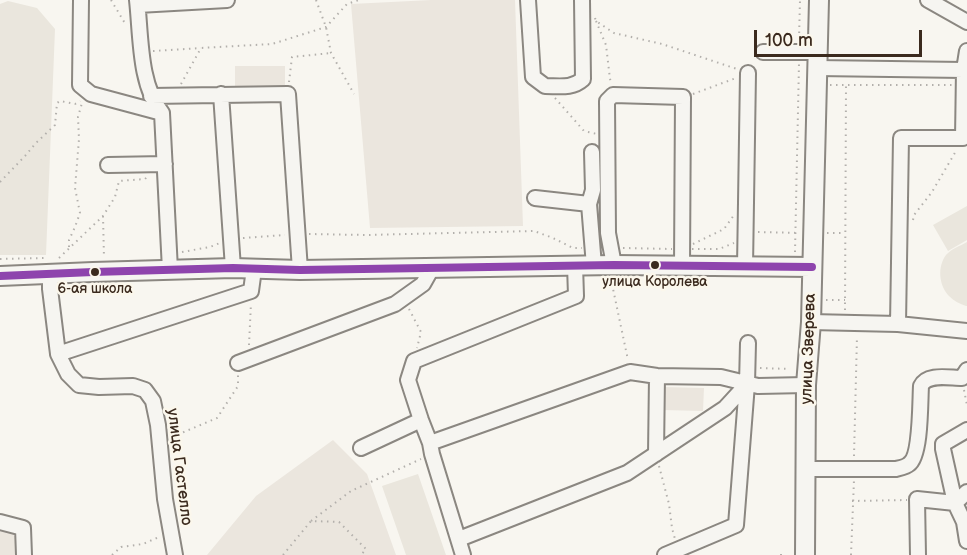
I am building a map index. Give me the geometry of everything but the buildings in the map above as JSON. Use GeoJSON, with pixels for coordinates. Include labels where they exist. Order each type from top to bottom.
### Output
{"type":"FeatureCollection","features":[{"type":"Feature","properties":{"kind":"main road","name":"улица Зверева"},"geometry":{"type":"LineString","coordinates":[[805,555],[806,385],[811,322],[819,0]]}},
{"type":"Feature","properties":{"kind":"main road"},"geometry":{"type":"LineString","coordinates":[[0,276],[49,266],[170,262],[254,269],[432,268],[574,257],[594,266],[612,266],[682,257],[745,267],[812,267]]}},
{"type":"Feature","properties":{"kind":"street"},"geometry":{"type":"LineString","coordinates":[[81,0],[80,86],[91,94],[162,113]]}},
{"type":"Feature","properties":{"kind":"street"},"geometry":{"type":"LineString","coordinates":[[170,262],[160,164],[162,113],[151,96],[145,78],[138,2],[227,0]]}},
{"type":"Feature","properties":{"kind":"street"},"geometry":{"type":"LineString","coordinates":[[528,0],[533,77],[545,86],[573,85],[583,79],[582,0]]}},
{"type":"Feature","properties":{"kind":"street"},"geometry":{"type":"LineString","coordinates":[[928,0],[967,22]]}},
{"type":"Feature","properties":{"kind":"street"},"geometry":{"type":"LineString","coordinates":[[898,324],[900,138],[965,130],[964,70],[967,51]]}},
{"type":"Feature","properties":{"kind":"street"},"geometry":{"type":"LineString","coordinates":[[763,52],[799,52],[817,60],[964,70]]}},
{"type":"Feature","properties":{"kind":"street"},"geometry":{"type":"LineString","coordinates":[[745,267],[748,73]]}},
{"type":"Feature","properties":{"kind":"street"},"geometry":{"type":"LineString","coordinates":[[221,94],[233,268]]}},
{"type":"Feature","properties":{"kind":"street"},"geometry":{"type":"LineString","coordinates":[[151,96],[288,94],[300,270]]}},
{"type":"Feature","properties":{"kind":"street"},"geometry":{"type":"LineString","coordinates":[[612,266],[608,233],[607,101],[613,95],[683,97],[682,257]]}},
{"type":"Feature","properties":{"kind":"street"},"geometry":{"type":"LineString","coordinates":[[592,152],[593,190],[589,204],[594,266]]}},
{"type":"Feature","properties":{"kind":"street"},"geometry":{"type":"LineString","coordinates":[[108,165],[160,164]]}},
{"type":"Feature","properties":{"kind":"street"},"geometry":{"type":"LineString","coordinates":[[536,198],[589,204]]}},
{"type":"Feature","properties":{"kind":"street"},"geometry":{"type":"LineString","coordinates":[[463,555],[408,380],[414,361],[576,296],[574,257]]}},
{"type":"Feature","properties":{"kind":"street","name":"улица Гастелло"},"geometry":{"type":"LineString","coordinates":[[49,266],[58,354],[68,374],[79,385],[133,386],[145,390],[153,401],[165,499],[175,555]]}},
{"type":"Feature","properties":{"kind":"street"},"geometry":{"type":"LineString","coordinates":[[238,363],[395,304],[423,284],[432,268]]}},
{"type":"Feature","properties":{"kind":"street"},"geometry":{"type":"LineString","coordinates":[[58,354],[251,291],[254,269]]}},
{"type":"Feature","properties":{"kind":"street"},"geometry":{"type":"LineString","coordinates":[[811,322],[898,324],[966,333]]}},
{"type":"Feature","properties":{"kind":"street"},"geometry":{"type":"LineString","coordinates":[[674,553],[736,525],[748,343]]}},
{"type":"Feature","properties":{"kind":"street"},"geometry":{"type":"LineString","coordinates":[[431,448],[630,372],[657,376],[721,377],[758,386],[806,385]]}},
{"type":"Feature","properties":{"kind":"street"},"geometry":{"type":"LineString","coordinates":[[806,469],[896,469],[908,465],[915,457],[917,447],[921,386],[924,380],[965,374]]}},
{"type":"Feature","properties":{"kind":"street"},"geometry":{"type":"LineString","coordinates":[[656,454],[657,376]]}},
{"type":"Feature","properties":{"kind":"street"},"geometry":{"type":"LineString","coordinates":[[459,539],[627,473],[725,408],[747,384]]}},
{"type":"Feature","properties":{"kind":"street"},"geometry":{"type":"LineString","coordinates":[[362,448],[420,420]]}},
{"type":"Feature","properties":{"kind":"street"},"geometry":{"type":"LineString","coordinates":[[967,430],[943,444],[955,502],[964,522],[967,541]]}},
{"type":"Feature","properties":{"kind":"street"},"geometry":{"type":"LineString","coordinates":[[918,555],[917,499],[955,502],[967,492]]}},
{"type":"Feature","properties":{"kind":"street"},"geometry":{"type":"LineString","coordinates":[[0,522],[23,528],[24,555]]}},
{"type":"Feature","properties":{"kind":"path"},"geometry":{"type":"LineString","coordinates":[[316,0],[332,53],[354,94]]}},
{"type":"Feature","properties":{"kind":"path"},"geometry":{"type":"LineString","coordinates":[[173,95],[201,48],[272,44],[326,27],[347,4],[359,0]]}},
{"type":"Feature","properties":{"kind":"path"},"geometry":{"type":"LineString","coordinates":[[795,252],[800,0]]}},
{"type":"Feature","properties":{"kind":"path"},"geometry":{"type":"LineString","coordinates":[[592,10],[606,45],[610,79],[615,90],[613,95]]}},
{"type":"Feature","properties":{"kind":"path"},"geometry":{"type":"LineString","coordinates":[[596,21],[614,33],[686,50],[748,73]]}},
{"type":"Feature","properties":{"kind":"path"},"geometry":{"type":"LineString","coordinates":[[288,94],[292,57],[332,53]]}},
{"type":"Feature","properties":{"kind":"path"},"geometry":{"type":"LineString","coordinates":[[704,89],[748,73]]}},
{"type":"Feature","properties":{"kind":"path"},"geometry":{"type":"LineString","coordinates":[[830,85],[964,85]]}},
{"type":"Feature","properties":{"kind":"path"},"geometry":{"type":"LineString","coordinates":[[846,85],[845,233],[851,322],[854,468]]}},
{"type":"Feature","properties":{"kind":"path"},"geometry":{"type":"LineString","coordinates":[[69,248],[69,240],[80,213],[75,188],[79,139],[78,117],[81,109],[80,86]]}},
{"type":"Feature","properties":{"kind":"path"},"geometry":{"type":"LineString","coordinates":[[545,86],[584,131]]}},
{"type":"Feature","properties":{"kind":"path"},"geometry":{"type":"LineString","coordinates":[[0,182],[55,125],[57,103],[60,101],[75,104],[81,100]]}},
{"type":"Feature","properties":{"kind":"path"},"geometry":{"type":"LineString","coordinates":[[911,224],[914,215],[932,192],[965,130]]}},
{"type":"Feature","properties":{"kind":"path"},"geometry":{"type":"LineString","coordinates":[[60,258],[103,216],[115,197],[119,181],[145,179],[160,164]]}},
{"type":"Feature","properties":{"kind":"path"},"geometry":{"type":"LineString","coordinates":[[682,257],[724,228],[746,198]]}},
{"type":"Feature","properties":{"kind":"path"},"geometry":{"type":"LineString","coordinates":[[103,216],[105,261]]}},
{"type":"Feature","properties":{"kind":"path"},"geometry":{"type":"LineString","coordinates":[[170,262],[231,238],[298,234],[366,235],[534,231],[553,238],[574,257]]}},
{"type":"Feature","properties":{"kind":"path"},"geometry":{"type":"LineString","coordinates":[[630,372],[612,266],[682,257],[719,249],[745,240],[757,232],[796,233]]}},
{"type":"Feature","properties":{"kind":"path"},"geometry":{"type":"LineString","coordinates":[[832,233],[845,233]]}},
{"type":"Feature","properties":{"kind":"path"},"geometry":{"type":"LineString","coordinates":[[0,259],[49,266]]}},
{"type":"Feature","properties":{"kind":"path"},"geometry":{"type":"LineString","coordinates":[[159,443],[217,418],[238,386],[238,363],[249,351],[251,291]]}},
{"type":"Feature","properties":{"kind":"path"},"geometry":{"type":"LineString","coordinates":[[404,298],[421,332],[414,361]]}},
{"type":"Feature","properties":{"kind":"path"},"geometry":{"type":"LineString","coordinates":[[747,368],[790,369]]}},
{"type":"Feature","properties":{"kind":"path"},"geometry":{"type":"LineString","coordinates":[[965,374],[967,405]]}},
{"type":"Feature","properties":{"kind":"path"},"geometry":{"type":"LineString","coordinates":[[283,555],[311,521],[351,491],[431,448]]}},
{"type":"Feature","properties":{"kind":"path"},"geometry":{"type":"LineString","coordinates":[[656,454],[669,504],[672,528]]}},
{"type":"Feature","properties":{"kind":"path"},"geometry":{"type":"LineString","coordinates":[[852,553],[853,484]]}},
{"type":"Feature","properties":{"kind":"path"},"geometry":{"type":"LineString","coordinates":[[852,501],[917,499]]}},
{"type":"Feature","properties":{"kind":"path"},"geometry":{"type":"LineString","coordinates":[[311,521],[339,522],[366,549],[361,555]]}},
{"type":"Feature","properties":{"kind":"path"},"geometry":{"type":"LineString","coordinates":[[112,555],[121,547],[143,544],[171,532]]}},
{"type":"Feature","properties":{"kind":"shaded area"},"geometry":{"type":"Polygon","coordinates":[[[431,0],[515,0],[523,226],[370,228],[351,4],[431,0]]]}},
{"type":"Feature","properties":{"kind":"shaded area"},"geometry":{"type":"Polygon","coordinates":[[[8,1],[37,8],[55,29],[46,255],[0,255],[0,4],[8,1]]]}},
{"type":"Feature","properties":{"kind":"shaded area"},"geometry":{"type":"Polygon","coordinates":[[[235,66],[285,66],[285,88],[235,88],[235,66]]]}},
{"type":"Feature","properties":{"kind":"shaded area"},"geometry":{"type":"Polygon","coordinates":[[[967,206],[967,240],[948,251],[933,225],[967,206]]]}},
{"type":"Feature","properties":{"kind":"shaded area"},"geometry":{"type":"Polygon","coordinates":[[[967,242],[966,306],[955,301],[946,292],[941,282],[940,271],[946,255],[967,242]]]}},
{"type":"Feature","properties":{"kind":"shaded area"},"geometry":{"type":"Polygon","coordinates":[[[663,387],[704,388],[703,411],[662,410],[663,387]]]}},
{"type":"Feature","properties":{"kind":"shaded area"},"geometry":{"type":"Polygon","coordinates":[[[333,440],[367,474],[396,555],[207,555],[256,496],[333,440]]]}},
{"type":"Feature","properties":{"kind":"shaded area"},"geometry":{"type":"Polygon","coordinates":[[[418,474],[446,555],[406,555],[382,486],[418,474]]]}},
{"type":"Feature","properties":{"kind":"shaded area"},"geometry":{"type":"Polygon","coordinates":[[[0,514],[27,523],[30,555],[0,555],[0,514]]]}},
{"type":"Feature","properties":{"kind":"transit line"},"geometry":{"type":"LineString","coordinates":[[0,276],[233,268],[300,270],[614,265],[812,267]]}},
{"type":"Feature","properties":{"kind":"place","name":"улица Королева"},"geometry":{"type":"Point","coordinates":[655,265]}},
{"type":"Feature","properties":{"kind":"place","name":"6-ая школа"},"geometry":{"type":"Point","coordinates":[95,272]}}]}
